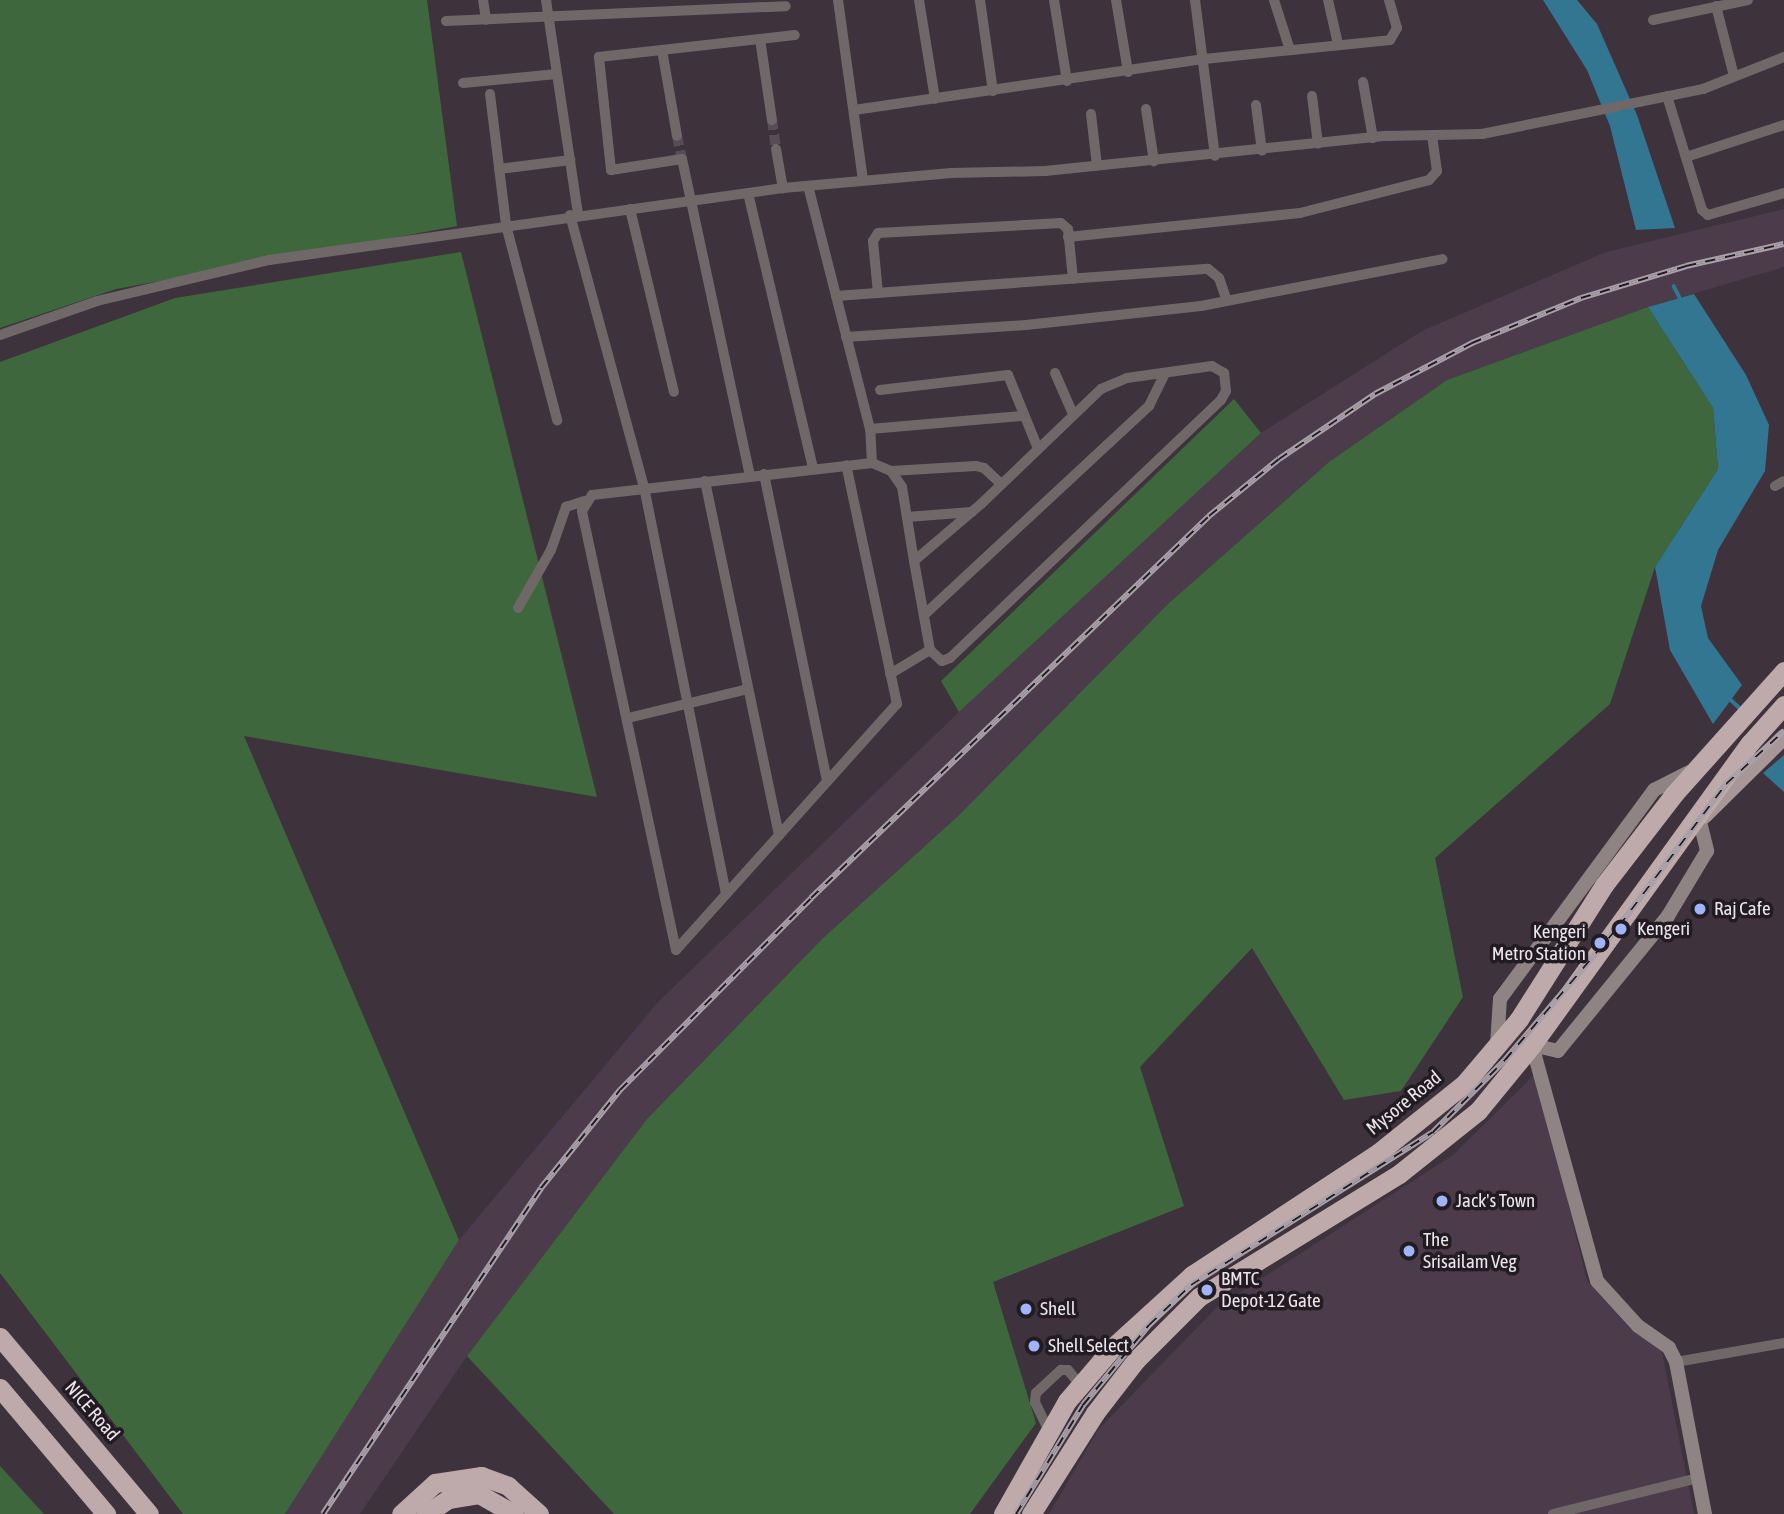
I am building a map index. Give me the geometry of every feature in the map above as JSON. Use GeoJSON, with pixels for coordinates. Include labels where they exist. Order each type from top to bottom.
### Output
{"type":"FeatureCollection","features":[{"type":"Feature","properties":{"kind":"highway","name":"Mysore Road"},"geometry":{"type":"LineString","coordinates":[[1003,1514],[1067,1401],[1114,1346],[1192,1275],[1378,1153],[1465,1083],[1519,1019],[1604,885],[1693,770],[1784,671]]}},
{"type":"Feature","properties":{"kind":"highway"},"geometry":{"type":"LineString","coordinates":[[1031,1514],[1085,1426],[1136,1360],[1214,1284],[1399,1174],[1444,1142],[1478,1111],[1532,1045],[1699,818],[1750,743],[1784,705]]}},
{"type":"Feature","properties":{"kind":"highway","name":"NICE Road"},"geometry":{"type":"LineString","coordinates":[[0,1337],[149,1514]]}},
{"type":"Feature","properties":{"kind":"highway"},"geometry":{"type":"LineString","coordinates":[[0,1388],[106,1514]]}},
{"type":"Feature","properties":{"kind":"highway"},"geometry":{"type":"LineString","coordinates":[[1067,1401],[1085,1426]]}},
{"type":"Feature","properties":{"kind":"highway"},"geometry":{"type":"LineString","coordinates":[[401,1514],[435,1483],[481,1476],[509,1486],[539,1514]]}},
{"type":"Feature","properties":{"kind":"highway"},"geometry":{"type":"LineString","coordinates":[[426,1514],[448,1499],[479,1494],[514,1514]]}},
{"type":"Feature","properties":{"kind":"main road"},"geometry":{"type":"LineString","coordinates":[[1699,818],[1756,763],[1777,749],[1784,737]]}},
{"type":"Feature","properties":{"kind":"street"},"geometry":{"type":"LineString","coordinates":[[483,0],[486,20]]}},
{"type":"Feature","properties":{"kind":"street"},"geometry":{"type":"LineString","coordinates":[[546,0],[570,160],[574,215],[644,487],[726,894]]}},
{"type":"Feature","properties":{"kind":"street"},"geometry":{"type":"LineString","coordinates":[[838,0],[863,180]]}},
{"type":"Feature","properties":{"kind":"street"},"geometry":{"type":"LineString","coordinates":[[919,0],[935,99]]}},
{"type":"Feature","properties":{"kind":"street"},"geometry":{"type":"LineString","coordinates":[[980,0],[993,91]]}},
{"type":"Feature","properties":{"kind":"street"},"geometry":{"type":"LineString","coordinates":[[1054,0],[1067,81]]}},
{"type":"Feature","properties":{"kind":"street"},"geometry":{"type":"LineString","coordinates":[[1116,0],[1128,72]]}},
{"type":"Feature","properties":{"kind":"street"},"geometry":{"type":"LineString","coordinates":[[1195,0],[1215,156]]}},
{"type":"Feature","properties":{"kind":"street"},"geometry":{"type":"LineString","coordinates":[[1274,0],[1290,50]]}},
{"type":"Feature","properties":{"kind":"street"},"geometry":{"type":"LineString","coordinates":[[1328,0],[1338,44]]}},
{"type":"Feature","properties":{"kind":"street"},"geometry":{"type":"LineString","coordinates":[[854,110],[1204,59],[1390,40],[1396,35],[1389,0]]}},
{"type":"Feature","properties":{"kind":"street"},"geometry":{"type":"LineString","coordinates":[[1653,20],[1748,0]]}},
{"type":"Feature","properties":{"kind":"street"},"geometry":{"type":"LineString","coordinates":[[446,22],[786,6]]}},
{"type":"Feature","properties":{"kind":"street"},"geometry":{"type":"LineString","coordinates":[[1717,6],[1734,76]]}},
{"type":"Feature","properties":{"kind":"street"},"geometry":{"type":"LineString","coordinates":[[750,475],[682,159],[611,170],[599,57],[795,36]]}},
{"type":"Feature","properties":{"kind":"street"},"geometry":{"type":"LineString","coordinates":[[760,39],[772,120]]}},
{"type":"Feature","properties":{"kind":"street"},"geometry":{"type":"LineString","coordinates":[[662,50],[677,136]]}},
{"type":"Feature","properties":{"kind":"street"},"geometry":{"type":"LineString","coordinates":[[0,335],[97,301],[269,260],[574,215],[783,188],[1215,156],[1373,138],[1494,132],[1667,96],[1734,76],[1784,57]]}},
{"type":"Feature","properties":{"kind":"street"},"geometry":{"type":"LineString","coordinates":[[463,83],[557,74]]}},
{"type":"Feature","properties":{"kind":"street"},"geometry":{"type":"LineString","coordinates":[[1363,82],[1373,138]]}},
{"type":"Feature","properties":{"kind":"street"},"geometry":{"type":"LineString","coordinates":[[490,94],[506,225],[556,420]]}},
{"type":"Feature","properties":{"kind":"street"},"geometry":{"type":"LineString","coordinates":[[1312,96],[1318,144]]}},
{"type":"Feature","properties":{"kind":"street"},"geometry":{"type":"LineString","coordinates":[[1667,96],[1702,209],[1708,215],[1784,193]]}},
{"type":"Feature","properties":{"kind":"street"},"geometry":{"type":"LineString","coordinates":[[1256,104],[1262,150]]}},
{"type":"Feature","properties":{"kind":"street"},"geometry":{"type":"LineString","coordinates":[[1146,109],[1154,161]]}},
{"type":"Feature","properties":{"kind":"street"},"geometry":{"type":"LineString","coordinates":[[1091,114],[1097,166]]}},
{"type":"Feature","properties":{"kind":"street"},"geometry":{"type":"LineString","coordinates":[[1686,157],[1784,125]]}},
{"type":"Feature","properties":{"kind":"street"},"geometry":{"type":"LineString","coordinates":[[1068,237],[1300,213],[1429,180],[1437,171],[1432,135]]}},
{"type":"Feature","properties":{"kind":"street"},"geometry":{"type":"LineString","coordinates":[[776,149],[783,188]]}},
{"type":"Feature","properties":{"kind":"street"},"geometry":{"type":"LineString","coordinates":[[499,169],[570,160]]}},
{"type":"Feature","properties":{"kind":"street"},"geometry":{"type":"LineString","coordinates":[[808,186],[870,429],[872,463]]}},
{"type":"Feature","properties":{"kind":"street"},"geometry":{"type":"LineString","coordinates":[[748,194],[813,468]]}},
{"type":"Feature","properties":{"kind":"street"},"geometry":{"type":"LineString","coordinates":[[630,209],[674,392]]}},
{"type":"Feature","properties":{"kind":"street"},"geometry":{"type":"LineString","coordinates":[[878,293],[873,241],[878,233],[1061,223],[1068,237],[1073,279]]}},
{"type":"Feature","properties":{"kind":"street"},"geometry":{"type":"LineString","coordinates":[[846,337],[1026,326],[1227,301],[1442,259]]}},
{"type":"Feature","properties":{"kind":"street"},"geometry":{"type":"LineString","coordinates":[[836,296],[1208,269],[1219,278],[1227,301]]}},
{"type":"Feature","properties":{"kind":"street"},"geometry":{"type":"LineString","coordinates":[[891,471],[902,487],[914,561],[930,650],[942,661],[950,658],[1226,391],[1220,368],[1165,373],[1113,382],[1037,446],[972,512],[914,561]]}},
{"type":"Feature","properties":{"kind":"street"},"geometry":{"type":"LineString","coordinates":[[1055,373],[1073,414]]}},
{"type":"Feature","properties":{"kind":"street"},"geometry":{"type":"LineString","coordinates":[[924,615],[1149,407],[1165,373]]}},
{"type":"Feature","properties":{"kind":"street"},"geometry":{"type":"LineString","coordinates":[[880,390],[1008,375],[1022,416],[1037,446]]}},
{"type":"Feature","properties":{"kind":"street"},"geometry":{"type":"LineString","coordinates":[[870,429],[1022,416]]}},
{"type":"Feature","properties":{"kind":"street"},"geometry":{"type":"LineString","coordinates":[[518,608],[551,550],[566,507],[592,495],[872,463],[891,471],[976,466],[991,472],[1001,484]]}},
{"type":"Feature","properties":{"kind":"street"},"geometry":{"type":"LineString","coordinates":[[584,501],[582,511],[676,950],[897,704],[846,465]]}},
{"type":"Feature","properties":{"kind":"street"},"geometry":{"type":"LineString","coordinates":[[764,474],[827,782]]}},
{"type":"Feature","properties":{"kind":"street"},"geometry":{"type":"LineString","coordinates":[[705,481],[779,835]]}},
{"type":"Feature","properties":{"kind":"street"},"geometry":{"type":"LineString","coordinates":[[907,517],[972,512]]}},
{"type":"Feature","properties":{"kind":"street"},"geometry":{"type":"LineString","coordinates":[[890,674],[930,650]]}},
{"type":"Feature","properties":{"kind":"street"},"geometry":{"type":"LineString","coordinates":[[628,718],[748,689]]}},
{"type":"Feature","properties":{"kind":"street"},"geometry":{"type":"LineString","coordinates":[[1699,818],[1707,850],[1668,916],[1558,1051],[1532,1045],[1597,1281],[1638,1326],[1669,1348],[1676,1362],[1705,1514]]}},
{"type":"Feature","properties":{"kind":"street"},"geometry":{"type":"LineString","coordinates":[[1676,1362],[1784,1343]]}},
{"type":"Feature","properties":{"kind":"street"},"geometry":{"type":"LineString","coordinates":[[1049,1431],[1035,1402],[1035,1393],[1061,1370],[1068,1370],[1080,1385]]}},
{"type":"Feature","properties":{"kind":"street"},"geometry":{"type":"LineString","coordinates":[[1553,1514],[1699,1478]]}},
{"type":"Feature","properties":{"kind":"shaded area"},"geometry":{"type":"Polygon","coordinates":[[[1784,209],[1784,267],[1648,307],[1447,380],[1329,462],[1169,603],[957,817],[822,939],[647,1119],[467,1356],[360,1514],[285,1514],[459,1240],[658,1002],[959,712],[1261,433],[1422,331],[1606,252],[1784,209]]]}},
{"type":"Feature","properties":{"kind":"shaded area"},"geometry":{"type":"Polygon","coordinates":[[[1536,1073],[1587,1281],[1633,1332],[1661,1347],[1694,1514],[1049,1514],[1098,1430],[1216,1308],[1453,1155],[1536,1073]]]}},
{"type":"Feature","properties":{"kind":"green space"},"geometry":{"type":"Polygon","coordinates":[[[0,0],[427,0],[457,226],[116,289],[0,328],[0,0]]]}},
{"type":"Feature","properties":{"kind":"green space"},"geometry":{"type":"Polygon","coordinates":[[[461,252],[597,797],[244,736],[459,1240],[285,1514],[183,1514],[0,1273],[0,362],[175,298],[461,252]]]}},
{"type":"Feature","properties":{"kind":"green space"},"geometry":{"type":"Polygon","coordinates":[[[1648,307],[1713,408],[1718,469],[1655,567],[1610,704],[1435,858],[1463,997],[1401,1091],[1344,1100],[1252,948],[1140,1067],[1184,1206],[993,1282],[1036,1423],[970,1514],[614,1514],[467,1356],[647,1119],[822,939],[957,817],[1169,603],[1329,462],[1447,380],[1648,307]]]}},
{"type":"Feature","properties":{"kind":"green space"},"geometry":{"type":"Polygon","coordinates":[[[1234,399],[1261,433],[959,712],[941,681],[1234,399]]]}},
{"type":"Feature","properties":{"kind":"green space"},"geometry":{"type":"Polygon","coordinates":[[[0,1466],[44,1514],[0,1514],[0,1466]]]}},
{"type":"Feature","properties":{"kind":"water"},"geometry":{"type":"Polygon","coordinates":[[[1543,0],[1577,0],[1597,24],[1637,115],[1675,228],[1636,230],[1610,126],[1587,70],[1543,0]]]}},
{"type":"Feature","properties":{"kind":"water"},"geometry":{"type":"Polygon","coordinates":[[[1694,294],[1746,375],[1769,425],[1765,471],[1718,550],[1701,606],[1708,638],[1742,685],[1713,724],[1670,650],[1655,567],[1718,469],[1713,408],[1648,307],[1694,294]]]}},
{"type":"Feature","properties":{"kind":"water"},"geometry":{"type":"Polygon","coordinates":[[[1784,755],[1784,792],[1763,773],[1784,755]]]}},
{"type":"Feature","properties":{"kind":"waterway"},"geometry":{"type":"LineString","coordinates":[[1674,286],[1681,300]]}},
{"type":"Feature","properties":{"kind":"waterway"},"geometry":{"type":"LineString","coordinates":[[1729,698],[1741,709]]}},
{"type":"Feature","properties":{"kind":"tunnel"},"geometry":{"type":"LineString","coordinates":[[772,120],[776,149]]}},
{"type":"Feature","properties":{"kind":"tunnel"},"geometry":{"type":"LineString","coordinates":[[677,136],[682,159]]}},
{"type":"Feature","properties":{"kind":"railway"},"geometry":{"type":"LineString","coordinates":[[323,1514],[541,1188],[620,1090],[811,898],[1209,516],[1279,459],[1375,394],[1472,343],[1581,298],[1686,266],[1784,244]]}},
{"type":"Feature","properties":{"kind":"railway"},"geometry":{"type":"LineString","coordinates":[[1016,1514],[1083,1405],[1149,1325],[1191,1285],[1433,1132],[1505,1060],[1619,926],[1726,784],[1784,731]]}},
{"type":"Feature","properties":{"kind":"place","name":"Raj Cafe"},"geometry":{"type":"Point","coordinates":[1700,909]}},
{"type":"Feature","properties":{"kind":"place","name":"Kengeri"},"geometry":{"type":"Point","coordinates":[1621,929]}},
{"type":"Feature","properties":{"kind":"place","name":"Kengeri Metro Station"},"geometry":{"type":"Point","coordinates":[1600,943]}},
{"type":"Feature","properties":{"kind":"place","name":"Jack's Town"},"geometry":{"type":"Point","coordinates":[1442,1201]}},
{"type":"Feature","properties":{"kind":"place","name":"The Srisailam Veg"},"geometry":{"type":"Point","coordinates":[1409,1251]}},
{"type":"Feature","properties":{"kind":"place","name":"BMTC Depot-12 Gate"},"geometry":{"type":"Point","coordinates":[1207,1290]}},
{"type":"Feature","properties":{"kind":"place","name":"Shell"},"geometry":{"type":"Point","coordinates":[1026,1309]}},
{"type":"Feature","properties":{"kind":"place","name":"Shell Select"},"geometry":{"type":"Point","coordinates":[1034,1346]}}]}
